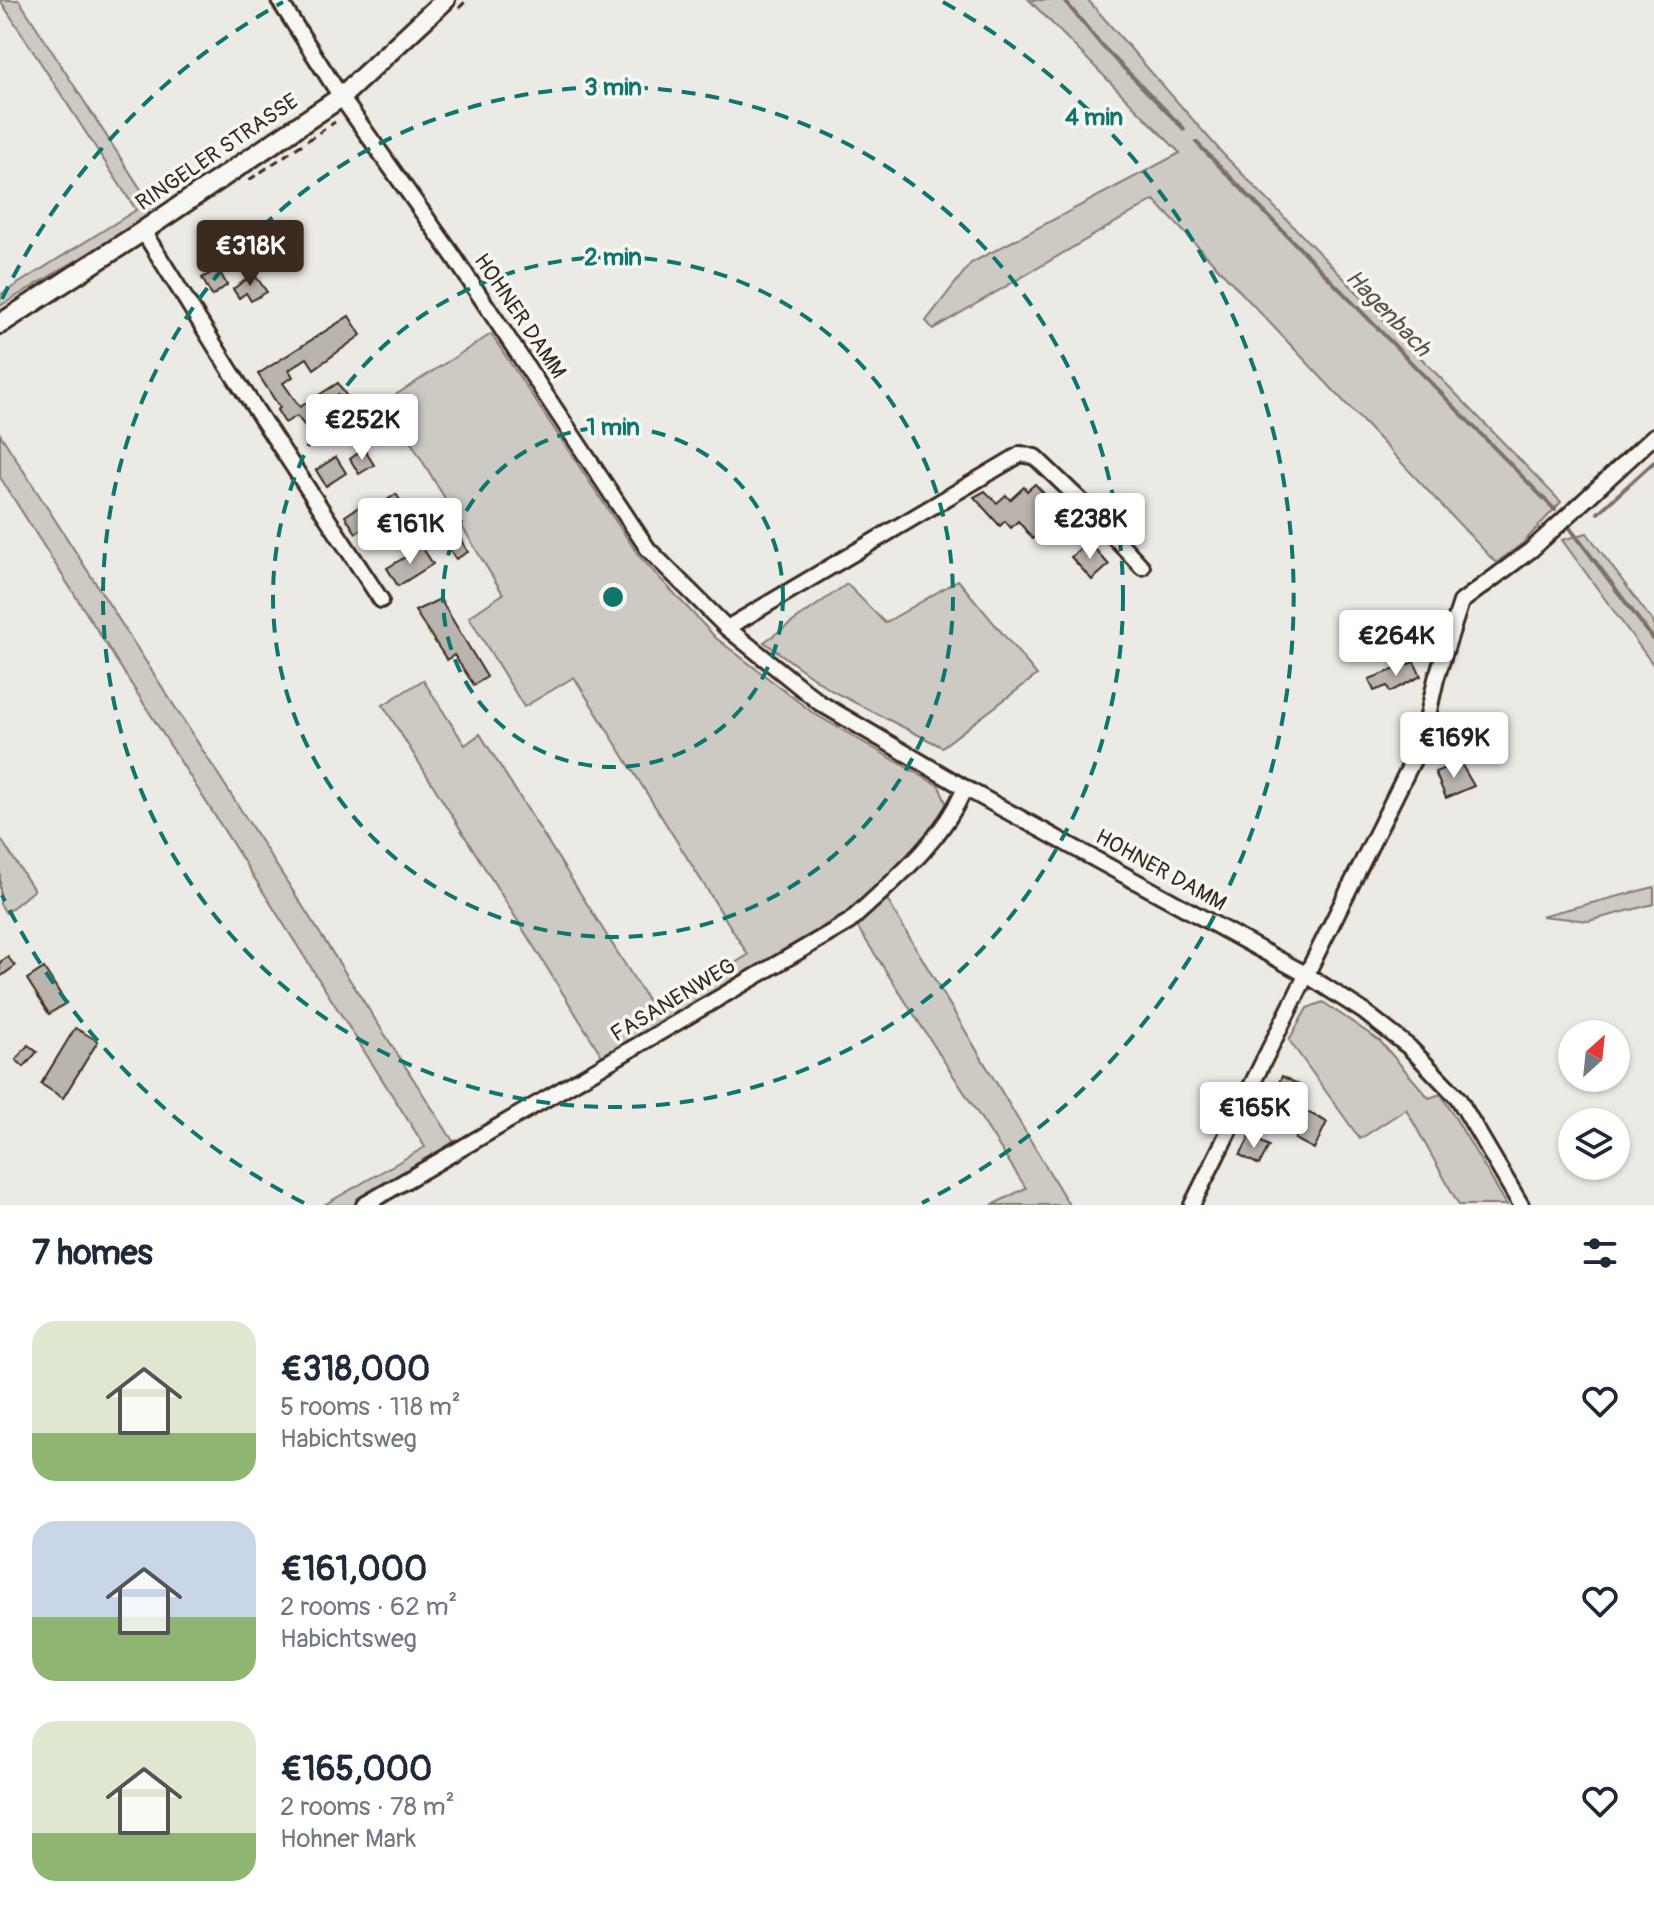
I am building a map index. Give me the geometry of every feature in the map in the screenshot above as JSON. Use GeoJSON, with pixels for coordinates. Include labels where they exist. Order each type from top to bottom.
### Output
{"type":"FeatureCollection","features":[{"type":"Feature","properties":{"kind":"street","name":"HOHNER DAMM"},"geometry":{"type":"LineString","coordinates":[[279,0],[341,97],[454,257],[648,549],[727,628],[820,703],[965,788],[1307,975],[1363,1011],[1409,1047],[1458,1098],[1521,1205]]}},
{"type":"Feature","properties":{"kind":"street","name":"RINGELER STRASSE"},"geometry":{"type":"LineString","coordinates":[[0,324],[341,97],[445,0]]}},
{"type":"Feature","properties":{"kind":"street"},"geometry":{"type":"LineString","coordinates":[[143,231],[381,600]]}},
{"type":"Feature","properties":{"kind":"street"},"geometry":{"type":"LineString","coordinates":[[1192,1205],[1422,742],[1436,679],[1461,602],[1531,550],[1654,436]]}},
{"type":"Feature","properties":{"kind":"street"},"geometry":{"type":"LineString","coordinates":[[727,628],[1021,454],[1035,457],[1142,567]]}},
{"type":"Feature","properties":{"kind":"street","name":"FASANENWEG"},"geometry":{"type":"LineString","coordinates":[[364,1205],[849,922],[920,854],[965,788]]}},
{"type":"Feature","properties":{"kind":"shaded area"},"geometry":{"type":"Polygon","coordinates":[[[0,0],[19,0],[156,213],[0,306],[0,295],[136,210],[0,0]]]}},
{"type":"Feature","properties":{"kind":"shaded area"},"geometry":{"type":"Polygon","coordinates":[[[1029,0],[1088,0],[1223,154],[1561,502],[1523,543],[1496,563],[1154,200],[933,329],[926,321],[971,263],[1180,153],[1029,0]]]}},
{"type":"Feature","properties":{"kind":"shaded area"},"geometry":{"type":"Polygon","coordinates":[[[491,334],[639,556],[716,638],[813,713],[939,786],[947,805],[927,833],[879,886],[1069,1205],[992,1205],[1026,1188],[849,914],[602,1056],[383,705],[423,680],[465,745],[480,734],[655,1012],[748,955],[574,677],[524,707],[469,617],[503,594],[386,401],[491,334]]]}},
{"type":"Feature","properties":{"kind":"shaded area"},"geometry":{"type":"Polygon","coordinates":[[[0,434],[455,1144],[378,1205],[324,1205],[425,1147],[0,477],[0,434]]]}},
{"type":"Feature","properties":{"kind":"shaded area"},"geometry":{"type":"Polygon","coordinates":[[[1587,533],[1654,623],[1654,666],[1562,540],[1587,533]]]}},
{"type":"Feature","properties":{"kind":"shaded area"},"geometry":{"type":"Polygon","coordinates":[[[958,580],[1037,675],[942,747],[832,691],[764,642],[847,584],[885,623],[958,580]]]}},
{"type":"Feature","properties":{"kind":"shaded area"},"geometry":{"type":"Polygon","coordinates":[[[0,838],[34,890],[6,913],[0,904],[0,838]]]}},
{"type":"Feature","properties":{"kind":"shaded area"},"geometry":{"type":"Polygon","coordinates":[[[1654,887],[1654,904],[1589,921],[1541,916],[1654,887]]]}},
{"type":"Feature","properties":{"kind":"shaded area"},"geometry":{"type":"Polygon","coordinates":[[[1323,1002],[1380,1041],[1429,1098],[1441,1094],[1507,1205],[1459,1205],[1406,1109],[1360,1139],[1289,1040],[1307,1008],[1323,1002]]]}},
{"type":"Feature","properties":{"kind":"building"},"geometry":{"type":"Polygon","coordinates":[[[247,223],[259,243],[226,262],[215,242],[247,223]]]}},
{"type":"Feature","properties":{"kind":"building"},"geometry":{"type":"Polygon","coordinates":[[[218,269],[227,285],[212,296],[202,278],[218,269]]]}},
{"type":"Feature","properties":{"kind":"building"},"geometry":{"type":"Polygon","coordinates":[[[254,274],[267,292],[251,301],[246,293],[239,298],[233,289],[254,274]]]}},
{"type":"Feature","properties":{"kind":"building"},"geometry":{"type":"Polygon","coordinates":[[[349,316],[361,335],[314,369],[307,358],[289,370],[293,377],[283,383],[300,407],[338,383],[347,397],[304,425],[297,416],[285,423],[277,410],[280,408],[258,374],[349,316]]]}},
{"type":"Feature","properties":{"kind":"building"},"geometry":{"type":"Polygon","coordinates":[[[364,449],[374,465],[359,474],[350,459],[364,449]]]}},
{"type":"Feature","properties":{"kind":"building"},"geometry":{"type":"Polygon","coordinates":[[[336,457],[346,473],[326,486],[316,470],[336,457]]]}},
{"type":"Feature","properties":{"kind":"building"},"geometry":{"type":"Polygon","coordinates":[[[1035,484],[1048,498],[1043,502],[1064,525],[1047,542],[1039,533],[1033,539],[1018,521],[1011,528],[1005,521],[1000,526],[974,497],[985,491],[997,503],[1006,495],[1010,500],[1024,487],[1027,491],[1035,484]]]}},
{"type":"Feature","properties":{"kind":"building"},"geometry":{"type":"Polygon","coordinates":[[[396,494],[415,522],[401,531],[383,503],[396,494]]]}},
{"type":"Feature","properties":{"kind":"building"},"geometry":{"type":"Polygon","coordinates":[[[365,503],[376,520],[356,533],[345,516],[365,503]]]}},
{"type":"Feature","properties":{"kind":"building"},"geometry":{"type":"Polygon","coordinates":[[[457,533],[468,552],[456,559],[444,541],[457,533]]]}},
{"type":"Feature","properties":{"kind":"building"},"geometry":{"type":"Polygon","coordinates":[[[1088,541],[1109,565],[1092,580],[1071,557],[1088,541]]]}},
{"type":"Feature","properties":{"kind":"building"},"geometry":{"type":"Polygon","coordinates":[[[422,547],[433,564],[398,586],[387,568],[422,547]]]}},
{"type":"Feature","properties":{"kind":"building"},"geometry":{"type":"Polygon","coordinates":[[[440,599],[487,677],[474,685],[454,655],[447,660],[415,611],[440,599]]]}},
{"type":"Feature","properties":{"kind":"building"},"geometry":{"type":"Polygon","coordinates":[[[1414,662],[1421,676],[1390,692],[1387,686],[1374,691],[1369,679],[1414,662]]]}},
{"type":"Feature","properties":{"kind":"building"},"geometry":{"type":"Polygon","coordinates":[[[1460,762],[1474,786],[1446,798],[1435,772],[1460,762]]]}},
{"type":"Feature","properties":{"kind":"building"},"geometry":{"type":"Polygon","coordinates":[[[8,957],[15,966],[0,977],[0,962],[8,957]]]}},
{"type":"Feature","properties":{"kind":"building"},"geometry":{"type":"Polygon","coordinates":[[[44,968],[66,1003],[49,1014],[27,979],[44,968]]]}},
{"type":"Feature","properties":{"kind":"building"},"geometry":{"type":"Polygon","coordinates":[[[75,1028],[98,1041],[63,1098],[41,1084],[75,1028]]]}},
{"type":"Feature","properties":{"kind":"building"},"geometry":{"type":"Polygon","coordinates":[[[28,1045],[37,1052],[24,1067],[16,1060],[28,1045]]]}},
{"type":"Feature","properties":{"kind":"building"},"geometry":{"type":"Polygon","coordinates":[[[1282,1076],[1299,1085],[1290,1103],[1327,1122],[1314,1149],[1295,1139],[1302,1125],[1266,1107],[1282,1076]]]}},
{"type":"Feature","properties":{"kind":"building"},"geometry":{"type":"Polygon","coordinates":[[[1250,1136],[1269,1146],[1259,1165],[1240,1155],[1250,1136]]]}},
{"type":"Feature","properties":{"kind":"waterway","name":"Hagenbach"},"geometry":{"type":"LineString","coordinates":[[1064,0],[1103,47],[1184,129]]}},
{"type":"Feature","properties":{"kind":"waterway","name":"Hagenbach"},"geometry":{"type":"LineString","coordinates":[[1196,142],[1555,510]]}},
{"type":"Feature","properties":{"kind":"waterway"},"geometry":{"type":"LineString","coordinates":[[1598,513],[1654,462]]}},
{"type":"Feature","properties":{"kind":"waterway","name":"Hagenbach"},"geometry":{"type":"LineString","coordinates":[[1567,524],[1654,640]]}}]}
